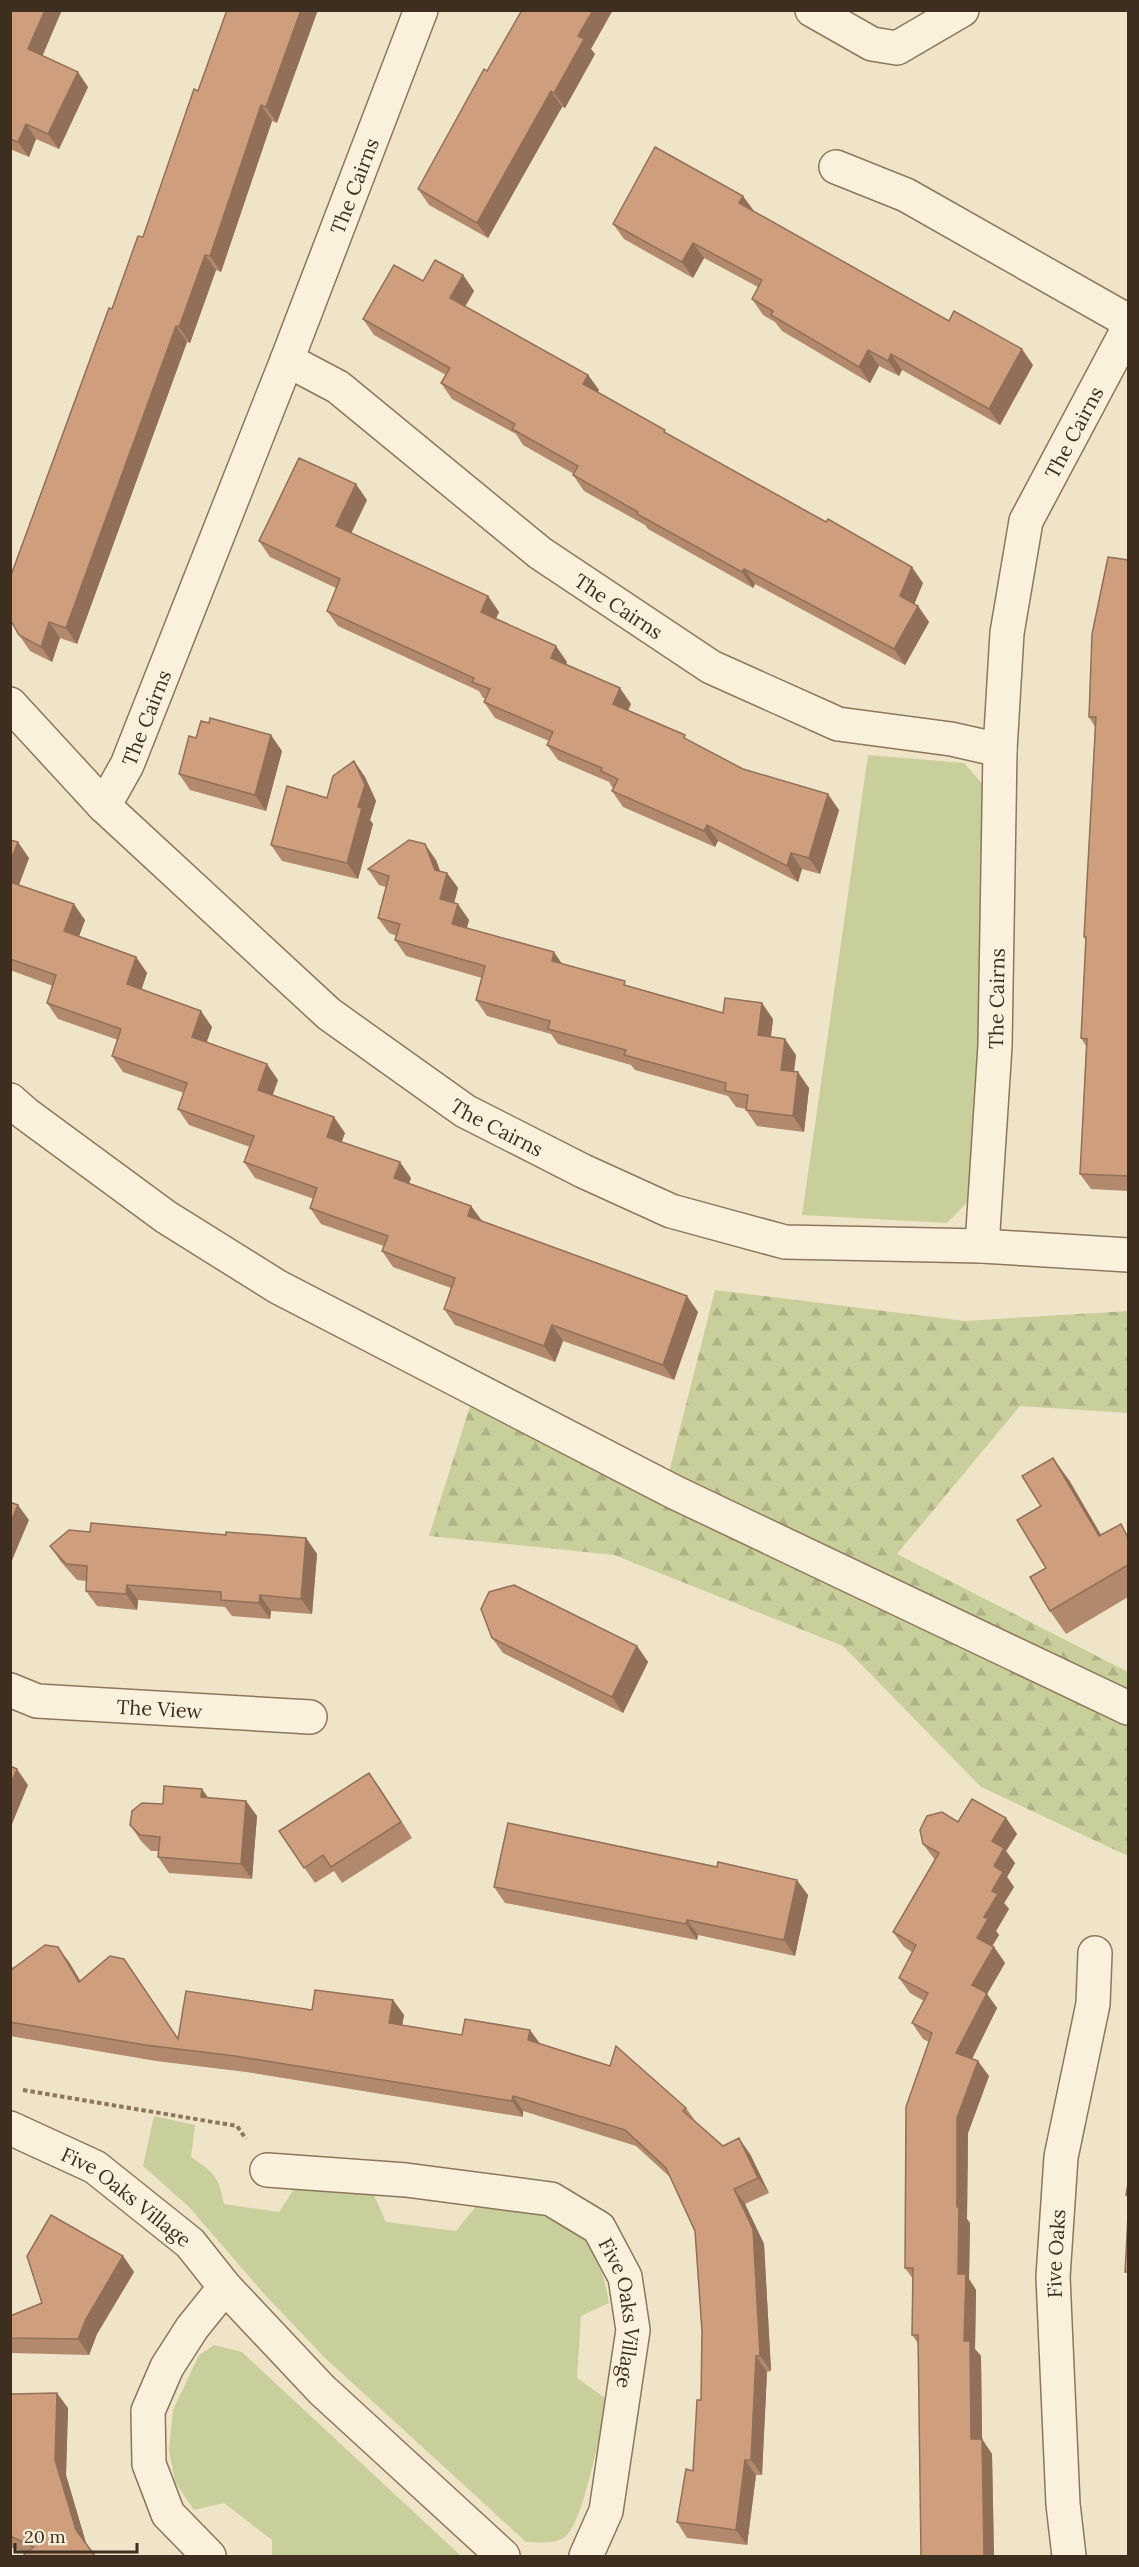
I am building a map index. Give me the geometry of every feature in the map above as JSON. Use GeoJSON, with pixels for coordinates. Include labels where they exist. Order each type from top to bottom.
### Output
{"type":"FeatureCollection","features":[{"type":"Feature","properties":{"kind":"street","name":"The Cairns"},"geometry":{"type":"LineString","coordinates":[[104,806],[127,765],[287,360],[421,10]]}},
{"type":"Feature","properties":{"kind":"street"},"geometry":{"type":"LineString","coordinates":[[812,10],[872,45],[897,48],[962,10]]}},
{"type":"Feature","properties":{"kind":"street"},"geometry":{"type":"LineString","coordinates":[[836,167],[906,195],[1128,321]]}},
{"type":"Feature","properties":{"kind":"street","name":"The Cairns"},"geometry":{"type":"LineString","coordinates":[[982,1246],[995,1046],[1000,750],[1007,633],[1026,521],[1128,329]]}},
{"type":"Feature","properties":{"kind":"street","name":"The Cairns"},"geometry":{"type":"LineString","coordinates":[[287,360],[338,387],[540,553],[711,667],[838,724],[951,739],[1000,750]]}},
{"type":"Feature","properties":{"kind":"street","name":"The Cairns"},"geometry":{"type":"LineString","coordinates":[[10,704],[104,806],[329,1014],[465,1111],[573,1166],[671,1211],[785,1242],[982,1246],[1128,1255]]}},
{"type":"Feature","properties":{"kind":"street"},"geometry":{"type":"LineString","coordinates":[[10,1100],[166,1217],[278,1287],[674,1492],[1128,1708]]}},
{"type":"Feature","properties":{"kind":"street","name":"The View"},"geometry":{"type":"LineString","coordinates":[[10,1690],[38,1701],[310,1717]]}},
{"type":"Feature","properties":{"kind":"street","name":"Five Oaks"},"geometry":{"type":"LineString","coordinates":[[1069,2556],[1063,2504],[1053,2277],[1061,2157],[1093,2004],[1095,1953]]}},
{"type":"Feature","properties":{"kind":"street","name":"Five Oaks Village"},"geometry":{"type":"LineString","coordinates":[[10,2128],[95,2167],[190,2243],[225,2287],[322,2391],[503,2556]]}},
{"type":"Feature","properties":{"kind":"street","name":"Five Oaks Village"},"geometry":{"type":"LineString","coordinates":[[267,2170],[406,2180],[550,2199],[598,2228],[625,2277],[633,2330],[606,2511],[586,2556]]}},
{"type":"Feature","properties":{"kind":"street"},"geometry":{"type":"LineString","coordinates":[[209,2556],[168,2514],[149,2464],[148,2411],[167,2367],[185,2338],[225,2287]]}},
{"type":"Feature","properties":{"kind":"path"},"geometry":{"type":"LineString","coordinates":[[22,2090],[237,2126],[267,2170]]}},
{"type":"Feature","properties":{"kind":"green space"},"geometry":{"type":"Polygon","coordinates":[[[868,755],[964,763],[985,787],[974,1195],[947,1223],[802,1215],[868,755]]]}},
{"type":"Feature","properties":{"kind":"green space"},"geometry":{"type":"Polygon","coordinates":[[[715,1290],[965,1321],[1128,1311],[1128,1413],[1020,1406],[897,1554],[1128,1672],[1128,1856],[981,1787],[843,1646],[614,1555],[429,1536],[477,1384],[667,1480],[715,1290]]]}},
{"type":"Feature","properties":{"kind":"green space"},"geometry":{"type":"Polygon","coordinates":[[[154,2116],[195,2125],[191,2157],[214,2176],[220,2187],[224,2204],[279,2212],[294,2189],[320,2182],[373,2193],[386,2222],[456,2231],[477,2205],[548,2218],[566,2225],[581,2236],[593,2252],[602,2274],[609,2303],[581,2316],[577,2378],[608,2400],[585,2493],[573,2527],[566,2536],[552,2542],[526,2542],[324,2357],[266,2296],[189,2207],[143,2166],[154,2116]]]}},
{"type":"Feature","properties":{"kind":"green space"},"geometry":{"type":"Polygon","coordinates":[[[214,2345],[242,2352],[461,2556],[272,2556],[272,2540],[224,2503],[194,2510],[175,2482],[169,2450],[173,2410],[199,2355],[214,2345]]]}},
{"type":"Feature","properties":{"kind":"building"},"geometry":{"type":"Polygon","coordinates":[[[10,10],[45,10],[28,49],[78,72],[48,134],[26,124],[18,142],[10,139],[10,10]]]}},
{"type":"Feature","properties":{"kind":"building"},"geometry":{"type":"Polygon","coordinates":[[[227,10],[301,10],[266,107],[261,105],[210,256],[205,255],[179,327],[176,326],[66,628],[49,622],[41,647],[19,635],[10,619],[10,578],[109,308],[112,309],[138,236],[143,237],[194,89],[198,91],[227,10]]]}},
{"type":"Feature","properties":{"kind":"building"},"geometry":{"type":"Polygon","coordinates":[[[522,10],[593,10],[578,36],[584,39],[554,93],[551,91],[477,223],[418,189],[484,69],[487,71],[522,10]]]}},
{"type":"Feature","properties":{"kind":"building"},"geometry":{"type":"Polygon","coordinates":[[[655,147],[743,196],[739,203],[949,321],[954,311],[1022,349],[989,409],[891,354],[888,361],[868,350],[859,367],[771,315],[773,311],[752,299],[762,280],[693,243],[682,262],[613,224],[655,147]]]}},
{"type":"Feature","properties":{"kind":"building"},"geometry":{"type":"Polygon","coordinates":[[[435,260],[463,275],[450,298],[588,375],[583,384],[665,430],[664,432],[826,522],[828,519],[912,567],[900,596],[918,606],[894,649],[744,569],[742,572],[637,514],[638,512],[573,475],[578,466],[512,429],[515,424],[441,383],[450,368],[363,319],[394,265],[423,281],[435,260]]]}},
{"type":"Feature","properties":{"kind":"building"},"geometry":{"type":"Polygon","coordinates":[[[299,458],[356,484],[336,526],[488,596],[481,612],[556,646],[551,658],[620,688],[613,704],[685,735],[684,738],[743,769],[828,794],[809,858],[791,853],[787,866],[707,825],[704,831],[612,791],[618,779],[601,771],[602,768],[547,745],[553,732],[484,702],[490,689],[472,682],[474,678],[327,611],[340,579],[259,541],[299,458]]]}},
{"type":"Feature","properties":{"kind":"building"},"geometry":{"type":"Polygon","coordinates":[[[1108,557],[1128,560],[1128,1176],[1080,1174],[1087,1039],[1081,1038],[1086,937],[1084,937],[1096,717],[1089,717],[1092,634],[1108,557]]]}},
{"type":"Feature","properties":{"kind":"building"},"geometry":{"type":"Polygon","coordinates":[[[210,718],[271,735],[255,795],[179,774],[189,736],[196,738],[201,721],[209,723],[210,718]]]}},
{"type":"Feature","properties":{"kind":"building"},"geometry":{"type":"Polygon","coordinates":[[[354,761],[365,785],[358,807],[362,808],[347,863],[271,845],[287,786],[327,798],[333,776],[354,761]]]}},
{"type":"Feature","properties":{"kind":"building"},"geometry":{"type":"Polygon","coordinates":[[[10,840],[18,842],[10,862],[10,840]]]}},
{"type":"Feature","properties":{"kind":"building"},"geometry":{"type":"Polygon","coordinates":[[[409,840],[425,844],[435,870],[447,873],[440,899],[458,904],[452,924],[554,952],[552,961],[625,981],[624,985],[723,1013],[725,998],[762,1003],[758,1035],[785,1039],[781,1070],[798,1072],[793,1116],[746,1110],[748,1095],[725,1091],[726,1083],[624,1055],[626,1050],[548,1029],[550,1021],[476,1000],[485,966],[395,940],[400,924],[378,918],[389,876],[368,869],[409,840]]]}},
{"type":"Feature","properties":{"kind":"building"},"geometry":{"type":"Polygon","coordinates":[[[10,882],[74,904],[64,931],[136,957],[127,984],[201,1011],[192,1037],[267,1064],[258,1090],[334,1117],[327,1137],[400,1162],[394,1178],[471,1206],[468,1216],[687,1296],[663,1365],[552,1325],[544,1346],[444,1309],[455,1278],[382,1251],[388,1236],[310,1208],[317,1188],[244,1162],[254,1136],[178,1109],[187,1083],[112,1056],[121,1029],[47,1003],[56,975],[10,959],[10,882]]]}},
{"type":"Feature","properties":{"kind":"building"},"geometry":{"type":"Polygon","coordinates":[[[1053,1458],[1099,1536],[1121,1524],[1128,1538],[1128,1565],[1050,1611],[1030,1577],[1046,1568],[1017,1520],[1041,1506],[1022,1476],[1053,1458]]]}},
{"type":"Feature","properties":{"kind":"building"},"geometry":{"type":"Polygon","coordinates":[[[10,1502],[18,1505],[10,1523],[10,1502]]]}},
{"type":"Feature","properties":{"kind":"building"},"geometry":{"type":"Polygon","coordinates":[[[91,1523],[226,1535],[226,1532],[306,1538],[301,1599],[260,1595],[259,1603],[221,1600],[221,1592],[127,1585],[126,1594],[86,1591],[87,1566],[66,1564],[50,1546],[69,1530],[90,1532],[91,1523]]]}},
{"type":"Feature","properties":{"kind":"building"},"geometry":{"type":"Polygon","coordinates":[[[514,1585],[637,1646],[612,1697],[492,1638],[481,1609],[489,1592],[514,1585]]]}},
{"type":"Feature","properties":{"kind":"building"},"geometry":{"type":"Polygon","coordinates":[[[10,1766],[17,1769],[10,1786],[10,1766]]]}},
{"type":"Feature","properties":{"kind":"building"},"geometry":{"type":"Polygon","coordinates":[[[369,1773],[401,1822],[331,1867],[323,1855],[304,1868],[279,1831],[369,1773]]]}},
{"type":"Feature","properties":{"kind":"building"},"geometry":{"type":"Polygon","coordinates":[[[164,1786],[202,1789],[201,1797],[246,1801],[241,1864],[158,1857],[160,1837],[140,1835],[130,1825],[132,1811],[142,1803],[163,1804],[164,1786]]]}},
{"type":"Feature","properties":{"kind":"building"},"geometry":{"type":"Polygon","coordinates":[[[972,1799],[1006,1818],[992,1841],[1004,1848],[994,1866],[1003,1872],[992,1891],[998,1894],[984,1917],[988,1919],[977,1938],[994,1947],[972,1985],[987,1993],[956,2053],[978,2061],[957,2118],[957,2207],[959,2207],[958,2274],[966,2274],[964,2341],[970,2341],[971,2439],[982,2439],[984,2556],[921,2556],[918,2335],[912,2335],[913,2268],[905,2268],[906,2107],[932,2033],[912,2023],[928,1993],[899,1978],[916,1945],[893,1932],[939,1853],[923,1844],[920,1830],[927,1816],[942,1812],[958,1822],[972,1799]]]}},
{"type":"Feature","properties":{"kind":"building"},"geometry":{"type":"Polygon","coordinates":[[[508,1823],[717,1867],[718,1862],[797,1880],[784,1940],[687,1920],[686,1924],[494,1887],[508,1823]]]}},
{"type":"Feature","properties":{"kind":"building"},"geometry":{"type":"Polygon","coordinates":[[[45,1945],[58,1947],[79,1982],[110,1956],[124,1959],[178,2039],[186,1991],[312,2010],[315,1990],[393,2000],[389,2023],[462,2035],[465,2019],[530,2030],[528,2040],[610,2066],[616,2046],[686,2108],[683,2111],[723,2146],[739,2138],[758,2178],[734,2189],[753,2229],[760,2356],[756,2356],[751,2460],[745,2460],[736,2530],[677,2522],[686,2469],[693,2471],[697,2400],[701,2400],[702,2331],[695,2231],[666,2168],[625,2130],[513,2096],[512,2101],[10,2022],[10,1969],[45,1945]]]}},
{"type":"Feature","properties":{"kind":"building"},"geometry":{"type":"Polygon","coordinates":[[[51,2215],[123,2256],[86,2319],[78,2339],[10,2338],[10,2316],[42,2303],[27,2256],[51,2215]]]}},
{"type":"Feature","properties":{"kind":"building"},"geometry":{"type":"Polygon","coordinates":[[[1128,2217],[1128,2272],[1125,2272],[1128,2217]]]}},
{"type":"Feature","properties":{"kind":"building"},"geometry":{"type":"Polygon","coordinates":[[[57,2393],[55,2460],[76,2530],[95,2556],[26,2556],[24,2554],[34,2547],[10,2536],[10,2394],[57,2393]]]}}]}
